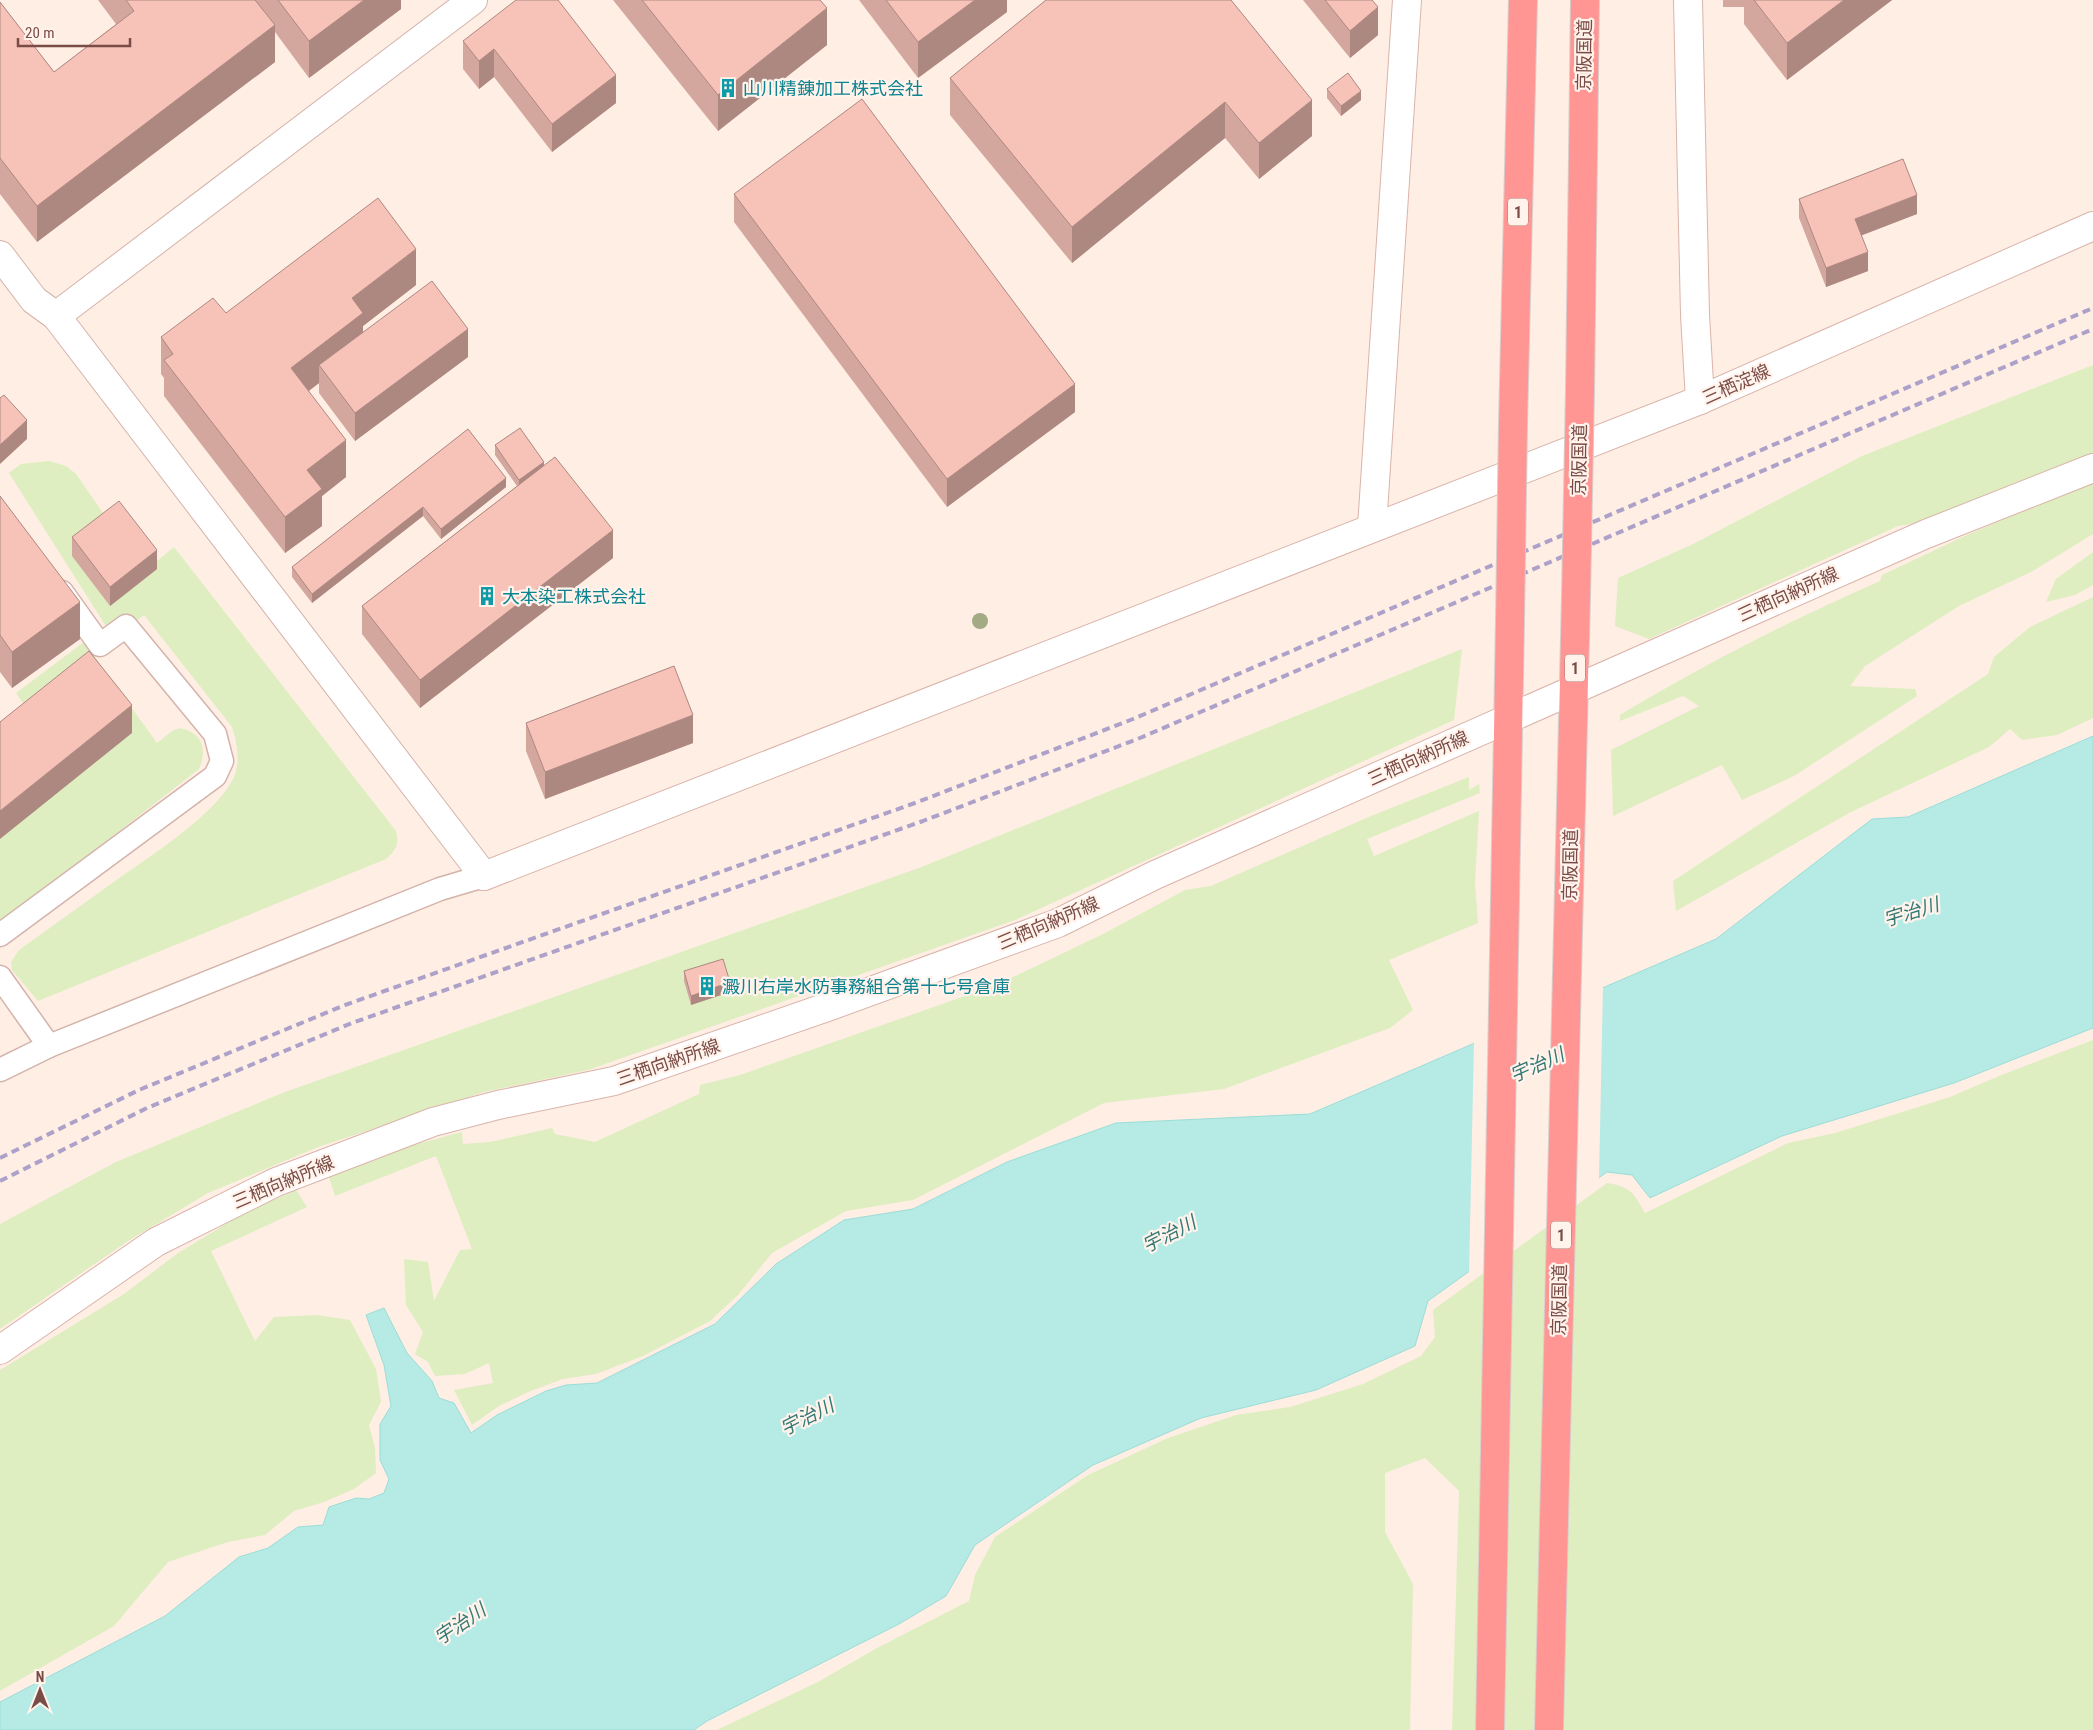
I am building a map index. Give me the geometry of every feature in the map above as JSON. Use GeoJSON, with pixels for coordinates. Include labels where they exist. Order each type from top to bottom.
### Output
{"type":"FeatureCollection","features":[{"type":"Feature","properties":{"kind":"highway","name":"1"},"geometry":{"type":"LineString","coordinates":[[1490,1730],[1509,764],[1513,424],[1523,0]]}},
{"type":"Feature","properties":{"kind":"highway","name":"京阪国道"},"geometry":{"type":"LineString","coordinates":[[1549,1730],[1575,689],[1584,0]]}},
{"type":"Feature","properties":{"kind":"street"},"geometry":{"type":"LineString","coordinates":[[56,316],[473,0]]}},
{"type":"Feature","properties":{"kind":"street"},"geometry":{"type":"LineString","coordinates":[[1372,528],[1407,0]]}},
{"type":"Feature","properties":{"kind":"street"},"geometry":{"type":"LineString","coordinates":[[1688,0],[1695,315],[1700,400]]}},
{"type":"Feature","properties":{"kind":"street","name":"三栖淀線"},"geometry":{"type":"LineString","coordinates":[[484,876],[1700,400],[2093,226]]}},
{"type":"Feature","properties":{"kind":"street"},"geometry":{"type":"LineString","coordinates":[[0,255],[34,300],[56,316],[484,876]]}},
{"type":"Feature","properties":{"kind":"street","name":"三栖向納所線"},"geometry":{"type":"LineString","coordinates":[[0,1350],[156,1242],[276,1182],[433,1122],[498,1105],[614,1081],[830,1006],[1058,923],[1155,874],[1926,534],[2093,468]]}},
{"type":"Feature","properties":{"kind":"lane"},"geometry":{"type":"LineString","coordinates":[[0,935],[215,776],[222,761],[215,734],[126,626],[100,645],[50,575]]}},
{"type":"Feature","properties":{"kind":"lane"},"geometry":{"type":"LineString","coordinates":[[0,1070],[49,1046],[440,889],[484,876]]}},
{"type":"Feature","properties":{"kind":"lane"},"geometry":{"type":"LineString","coordinates":[[0,977],[49,1046]]}},
{"type":"Feature","properties":{"kind":"green space"},"geometry":{"type":"Polygon","coordinates":[[[2093,365],[2093,455],[1933,521],[1898,526],[1649,639],[1615,626],[1618,578],[1693,544],[1862,456],[2093,365]]]}},
{"type":"Feature","properties":{"kind":"green space"},"geometry":{"type":"Polygon","coordinates":[[[49,461],[66,466],[76,474],[144,572],[174,547],[396,831],[397,839],[395,849],[386,859],[38,1001],[12,970],[11,962],[19,950],[163,848],[197,821],[224,793],[233,779],[238,760],[237,746],[232,727],[144,615],[114,639],[9,473],[21,464],[49,461]]]}},
{"type":"Feature","properties":{"kind":"green space"},"geometry":{"type":"Polygon","coordinates":[[[2093,482],[2093,534],[2033,571],[1959,606],[1865,666],[1850,686],[1915,689],[1917,696],[1794,776],[1742,800],[1722,765],[1613,816],[1611,750],[1699,706],[1683,696],[1620,721],[1620,715],[1683,678],[1748,644],[1880,581],[1882,575],[1969,534],[2093,482]]]}},
{"type":"Feature","properties":{"kind":"green space"},"geometry":{"type":"Polygon","coordinates":[[[2093,552],[2093,585],[2075,595],[2046,602],[2056,579],[2093,552]]]}},
{"type":"Feature","properties":{"kind":"green space"},"geometry":{"type":"Polygon","coordinates":[[[2093,597],[2093,718],[2057,735],[2022,740],[2010,729],[1989,747],[1851,812],[1676,911],[1673,881],[1988,674],[1994,657],[2030,627],[2093,597]]]}},
{"type":"Feature","properties":{"kind":"green space"},"geometry":{"type":"Polygon","coordinates":[[[84,642],[157,743],[174,730],[188,730],[199,738],[203,747],[201,763],[199,769],[9,917],[0,919],[0,832],[41,730],[16,693],[84,642]]]}},
{"type":"Feature","properties":{"kind":"green space"},"geometry":{"type":"Polygon","coordinates":[[[1462,649],[1454,720],[1015,920],[588,1070],[484,1092],[318,1147],[208,1193],[128,1241],[0,1329],[0,1224],[116,1162],[285,1092],[919,868],[1462,649]]]}},
{"type":"Feature","properties":{"kind":"green space"},"geometry":{"type":"Polygon","coordinates":[[[1469,777],[1469,790],[1479,784],[1480,793],[1367,839],[1374,856],[1479,811],[1475,883],[1478,923],[1389,960],[1413,1010],[1390,1028],[1224,1089],[1104,1103],[913,1200],[846,1211],[772,1253],[738,1295],[710,1321],[643,1356],[596,1374],[563,1379],[528,1392],[499,1406],[472,1425],[454,1390],[493,1383],[489,1363],[465,1374],[435,1376],[428,1362],[415,1354],[423,1332],[406,1305],[404,1259],[428,1262],[434,1301],[460,1250],[472,1249],[436,1156],[335,1196],[329,1177],[406,1147],[462,1132],[463,1144],[490,1142],[552,1128],[555,1134],[595,1142],[699,1094],[700,1085],[740,1075],[999,984],[1103,934],[1185,890],[1211,886],[1371,816],[1469,777]]]}},
{"type":"Feature","properties":{"kind":"green space"},"geometry":{"type":"Polygon","coordinates":[[[2093,1040],[2093,1730],[1452,1730],[1459,1491],[1425,1458],[1385,1473],[1385,1532],[1413,1584],[1410,1730],[717,1730],[818,1682],[877,1648],[969,1601],[975,1575],[995,1537],[1088,1475],[1168,1438],[1236,1415],[1290,1407],[1363,1384],[1421,1356],[1435,1337],[1433,1310],[1607,1183],[1622,1187],[1631,1192],[1645,1213],[1788,1143],[1835,1133],[1950,1097],[2093,1040]]]}},
{"type":"Feature","properties":{"kind":"green space"},"geometry":{"type":"Polygon","coordinates":[[[296,1190],[307,1207],[211,1251],[255,1341],[274,1317],[316,1315],[350,1320],[376,1369],[381,1402],[369,1425],[375,1448],[376,1473],[354,1489],[324,1502],[294,1511],[265,1535],[228,1542],[168,1562],[114,1626],[0,1691],[0,1370],[124,1294],[178,1253],[241,1215],[296,1190]]]}},
{"type":"Feature","properties":{"kind":"water","name":"宇治川"},"geometry":{"type":"Polygon","coordinates":[[[2093,736],[2093,1028],[1954,1083],[1782,1136],[1650,1198],[1632,1175],[1607,1172],[1428,1301],[1415,1346],[1316,1390],[1201,1418],[1093,1465],[975,1545],[946,1596],[899,1624],[707,1721],[694,1730],[0,1730],[0,1702],[165,1616],[239,1557],[268,1548],[298,1527],[323,1525],[329,1507],[356,1498],[369,1499],[384,1493],[389,1479],[380,1460],[380,1424],[391,1406],[384,1365],[366,1315],[384,1308],[407,1353],[432,1381],[439,1398],[454,1403],[471,1433],[497,1415],[546,1391],[566,1385],[597,1383],[715,1324],[776,1264],[844,1220],[913,1209],[1007,1162],[1116,1123],[1310,1114],[1716,939],[1872,819],[1908,817],[2093,736]]]}},
{"type":"Feature","properties":{"kind":"pier"},"geometry":{"type":"Polygon","coordinates":[[[1603,986],[1599,1180],[1469,1274],[1474,1041],[1603,986]]]}},
{"type":"Feature","properties":{"kind":"building"},"geometry":{"type":"Polygon","coordinates":[[[126,0],[255,0],[275,25],[37,206],[0,158],[0,2],[54,72],[134,11],[126,0]]]}},
{"type":"Feature","properties":{"kind":"building"},"geometry":{"type":"Polygon","coordinates":[[[278,0],[364,0],[309,41],[278,0]]]}},
{"type":"Feature","properties":{"kind":"building"},"geometry":{"type":"Polygon","coordinates":[[[516,0],[558,0],[616,75],[552,124],[494,49],[479,61],[463,41],[516,0]]]}},
{"type":"Feature","properties":{"kind":"building"},"geometry":{"type":"Polygon","coordinates":[[[642,0],[820,0],[827,8],[718,95],[642,0]]]}},
{"type":"Feature","properties":{"kind":"building"},"geometry":{"type":"Polygon","coordinates":[[[886,0],[975,0],[918,42],[886,0]]]}},
{"type":"Feature","properties":{"kind":"building"},"geometry":{"type":"Polygon","coordinates":[[[1046,0],[1231,0],[1312,100],[1259,143],[1225,102],[1072,227],[950,78],[1046,0]]]}},
{"type":"Feature","properties":{"kind":"building"},"geometry":{"type":"Polygon","coordinates":[[[1325,0],[1372,0],[1378,7],[1350,31],[1325,0]]]}},
{"type":"Feature","properties":{"kind":"building"},"geometry":{"type":"Polygon","coordinates":[[[1754,0],[1844,0],[1787,43],[1754,0]]]}},
{"type":"Feature","properties":{"kind":"building"},"geometry":{"type":"Polygon","coordinates":[[[1348,73],[1361,91],[1341,106],[1327,89],[1348,73]]]}},
{"type":"Feature","properties":{"kind":"building"},"geometry":{"type":"Polygon","coordinates":[[[862,99],[1075,384],[947,479],[734,194],[862,99]]]}},
{"type":"Feature","properties":{"kind":"building"},"geometry":{"type":"Polygon","coordinates":[[[1903,159],[1917,195],[1855,219],[1868,252],[1826,268],[1799,199],[1903,159]]]}},
{"type":"Feature","properties":{"kind":"building"},"geometry":{"type":"Polygon","coordinates":[[[378,198],[416,249],[352,298],[363,313],[291,368],[346,440],[307,470],[322,489],[285,517],[164,360],[173,354],[161,337],[213,298],[226,313],[378,198]]]}},
{"type":"Feature","properties":{"kind":"building"},"geometry":{"type":"Polygon","coordinates":[[[432,281],[468,329],[355,413],[319,365],[432,281]]]}},
{"type":"Feature","properties":{"kind":"building"},"geometry":{"type":"Polygon","coordinates":[[[4,395],[27,420],[0,445],[0,398],[4,395]]]}},
{"type":"Feature","properties":{"kind":"building"},"geometry":{"type":"Polygon","coordinates":[[[520,428],[544,462],[519,480],[495,445],[520,428]]]}},
{"type":"Feature","properties":{"kind":"building"},"geometry":{"type":"Polygon","coordinates":[[[468,429],[506,478],[441,529],[423,507],[312,594],[292,567],[468,429]]]}},
{"type":"Feature","properties":{"kind":"building","name":"大本染工株式会社"},"geometry":{"type":"Polygon","coordinates":[[[555,457],[613,530],[420,680],[362,606],[555,457]]]}},
{"type":"Feature","properties":{"kind":"building"},"geometry":{"type":"Polygon","coordinates":[[[0,496],[80,602],[12,652],[0,635],[0,496]]]}},
{"type":"Feature","properties":{"kind":"building"},"geometry":{"type":"Polygon","coordinates":[[[119,501],[157,550],[110,587],[72,537],[119,501]]]}},
{"type":"Feature","properties":{"kind":"building"},"geometry":{"type":"Polygon","coordinates":[[[89,651],[132,705],[0,811],[0,722],[89,651]]]}},
{"type":"Feature","properties":{"kind":"building"},"geometry":{"type":"Polygon","coordinates":[[[674,666],[693,715],[545,772],[526,723],[674,666]]]}},
{"type":"Feature","properties":{"kind":"building"},"geometry":{"type":"Polygon","coordinates":[[[723,959],[730,982],[691,996],[684,971],[723,959]]]}},
{"type":"Feature","properties":{"kind":"railway"},"geometry":{"type":"LineString","coordinates":[[0,1158],[139,1090],[345,1005],[915,803],[1133,719],[2093,308]]}},
{"type":"Feature","properties":{"kind":"railway"},"geometry":{"type":"LineString","coordinates":[[0,1181],[147,1108],[352,1023],[923,821],[1140,738],[2093,329]]}},
{"type":"Feature","properties":{"kind":"place","name":"山川精錬加工株式会社"},"geometry":{"type":"Point","coordinates":[728,88]}},
{"type":"Feature","properties":{"kind":"place","name":"大本染工株式会社"},"geometry":{"type":"Point","coordinates":[487,596]}},
{"type":"Feature","properties":{"kind":"place","name":"澱川右岸水防事務組合第十七号倉庫"},"geometry":{"type":"Point","coordinates":[707,986]}}]}
